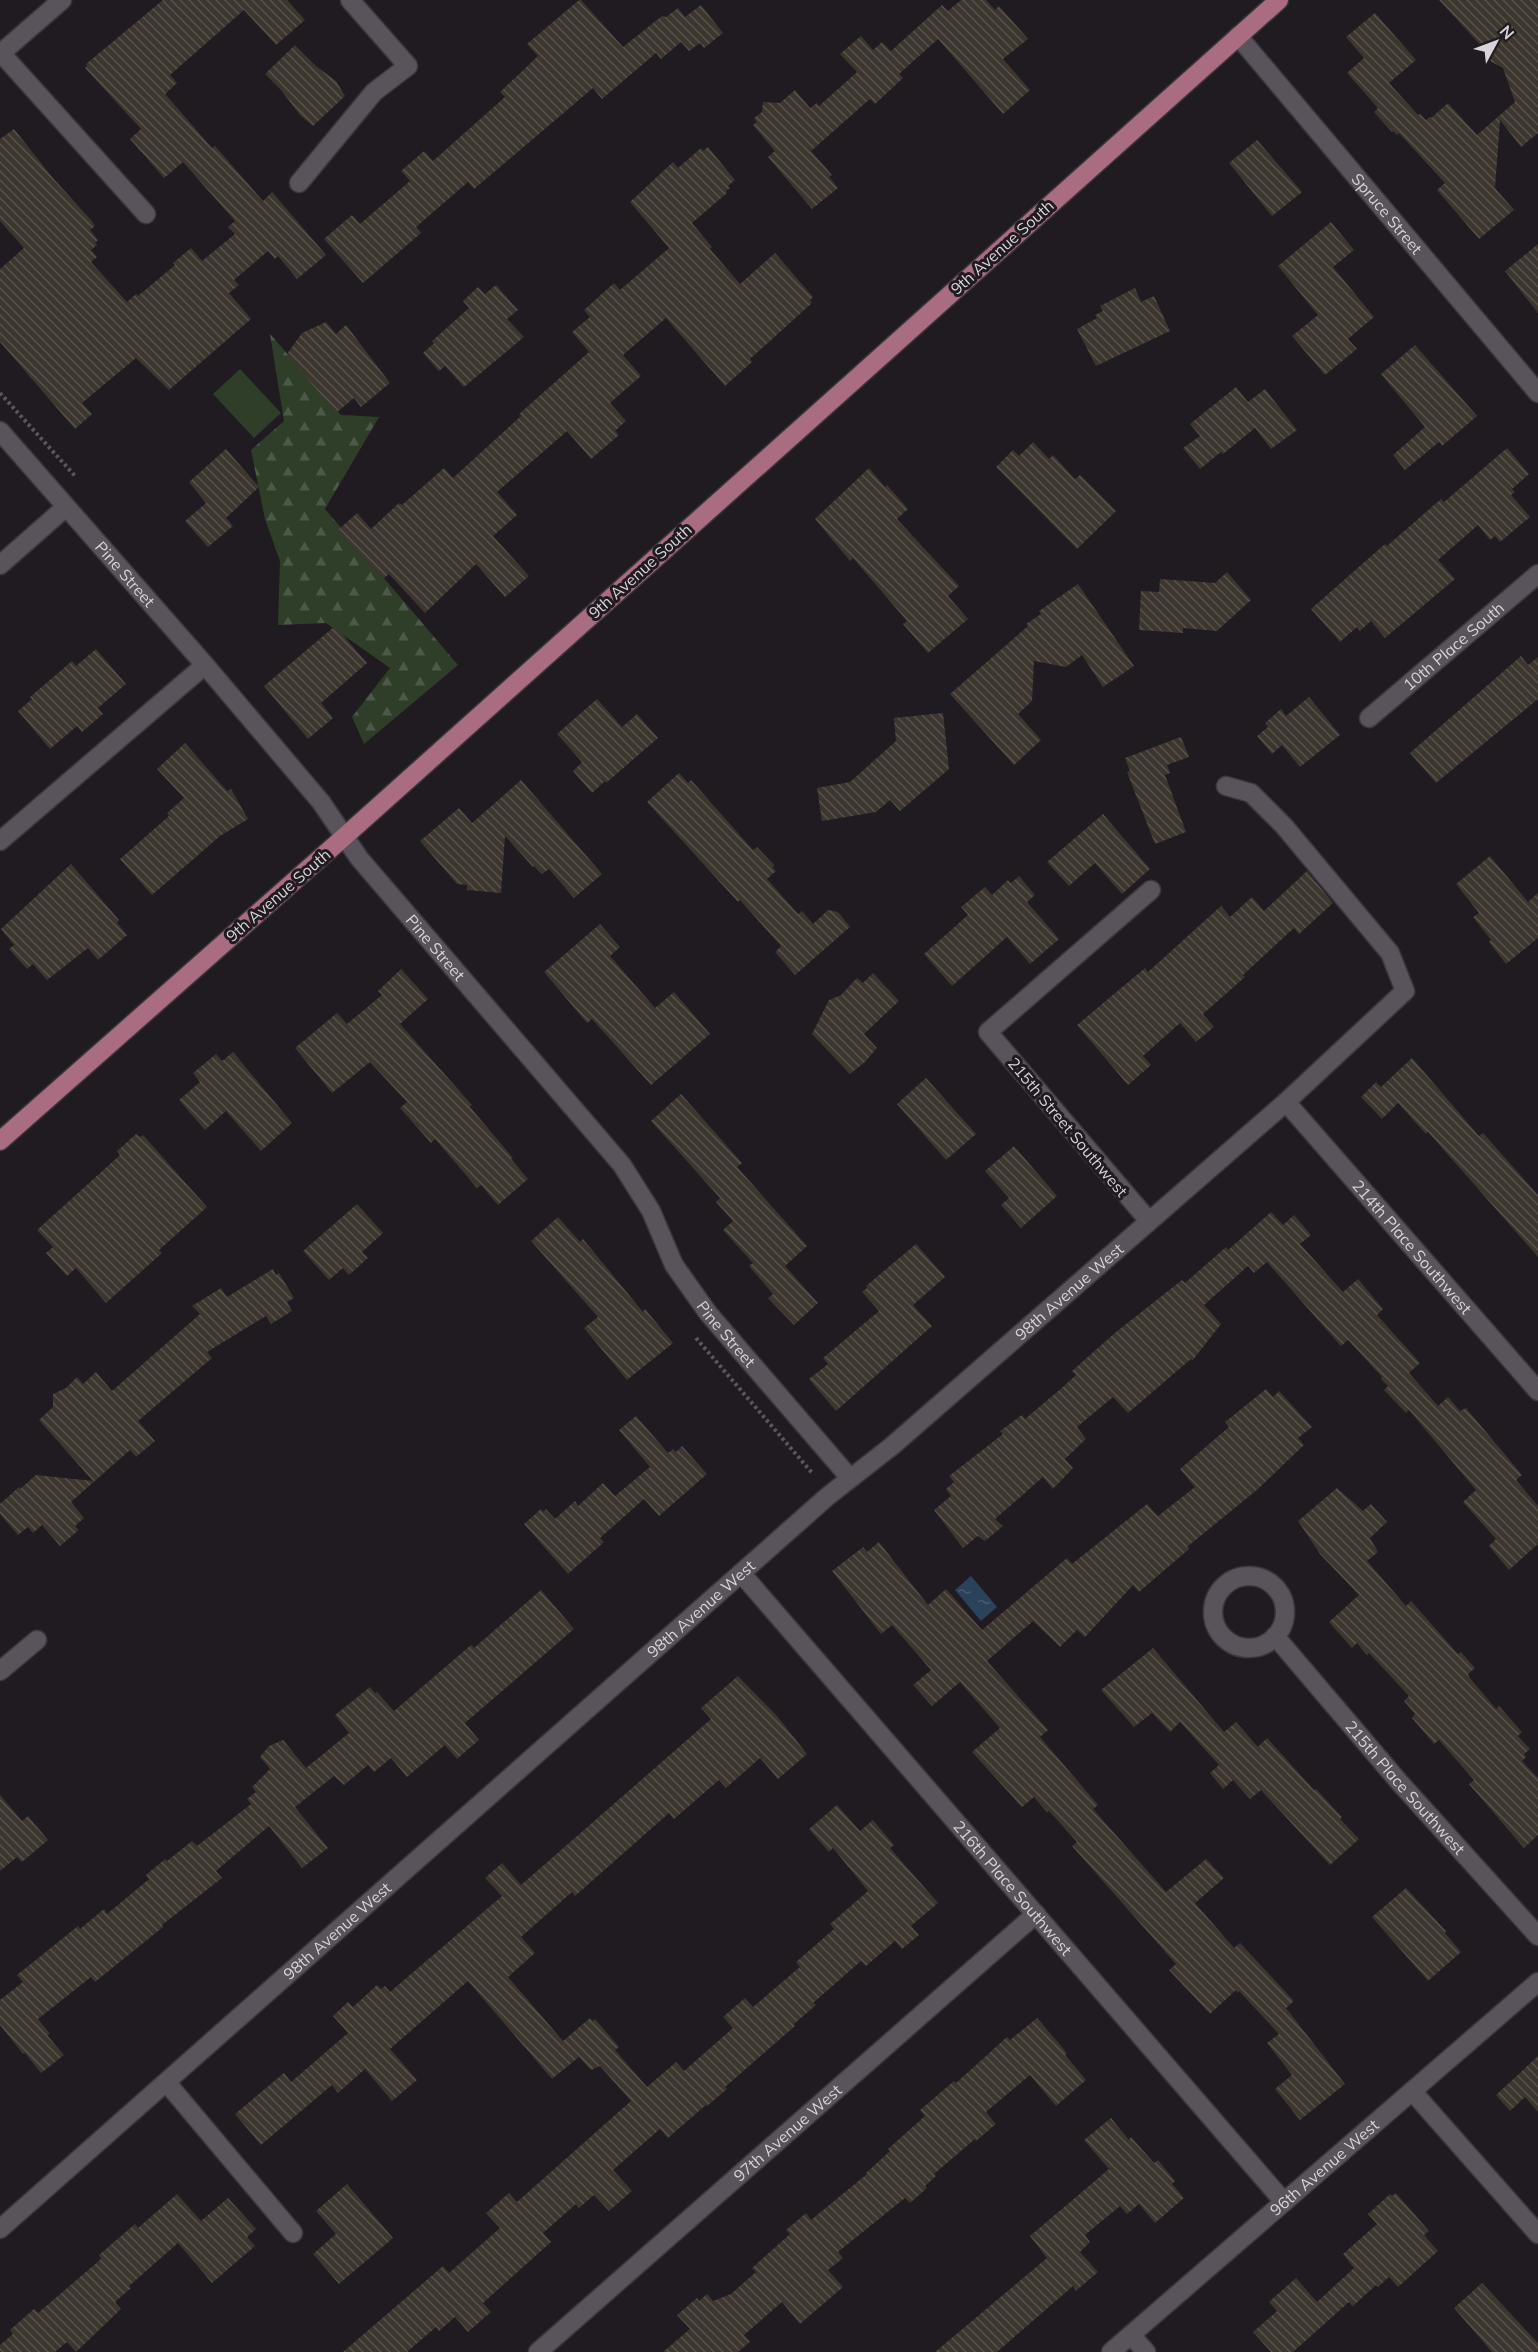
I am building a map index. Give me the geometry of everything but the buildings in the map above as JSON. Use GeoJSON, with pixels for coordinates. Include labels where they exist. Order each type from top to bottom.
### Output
{"type":"FeatureCollection","features":[{"type":"Feature","properties":{"kind":"main road","name":"9th Avenue South"},"geometry":{"type":"LineString","coordinates":[[0,1141],[344,837],[1279,0]]}},
{"type":"Feature","properties":{"kind":"street"},"geometry":{"type":"LineString","coordinates":[[62,0],[1,53],[146,214]]}},
{"type":"Feature","properties":{"kind":"street"},"geometry":{"type":"LineString","coordinates":[[299,183],[374,92],[408,66],[350,0]]}},
{"type":"Feature","properties":{"kind":"street","name":"Spruce Street"},"geometry":{"type":"LineString","coordinates":[[1238,36],[1538,393]]}},
{"type":"Feature","properties":{"kind":"street","name":"Pine Street"},"geometry":{"type":"LineString","coordinates":[[0,431],[205,665],[321,802],[359,858],[622,1165],[651,1211],[674,1265],[708,1313],[850,1478]]}},
{"type":"Feature","properties":{"kind":"street"},"geometry":{"type":"LineString","coordinates":[[0,565],[66,507]]}},
{"type":"Feature","properties":{"kind":"street","name":"10th Place South"},"geometry":{"type":"LineString","coordinates":[[1369,718],[1538,574]]}},
{"type":"Feature","properties":{"kind":"street"},"geometry":{"type":"LineString","coordinates":[[0,841],[205,665]]}},
{"type":"Feature","properties":{"kind":"street","name":"98th Avenue West"},"geometry":{"type":"LineString","coordinates":[[0,2229],[168,2083],[741,1573],[850,1478],[892,1446],[1286,1102],[1405,991],[1390,953],[1284,826],[1251,793],[1226,786]]}},
{"type":"Feature","properties":{"kind":"street","name":"215th Street Southwest"},"geometry":{"type":"LineString","coordinates":[[1149,1221],[988,1032],[1151,890]]}},
{"type":"Feature","properties":{"kind":"street","name":"214th Place Southwest"},"geometry":{"type":"LineString","coordinates":[[1286,1102],[1538,1391]]}},
{"type":"Feature","properties":{"kind":"street","name":"216th Place Southwest"},"geometry":{"type":"LineString","coordinates":[[741,1573],[1284,2202]]}},
{"type":"Feature","properties":{"kind":"street","name":"215th Place Southwest"},"geometry":{"type":"LineString","coordinates":[[1275,1636],[1400,1783],[1538,1936]]}},
{"type":"Feature","properties":{"kind":"street"},"geometry":{"type":"LineString","coordinates":[[0,1671],[37,1640]]}},
{"type":"Feature","properties":{"kind":"street","name":"97th Avenue West"},"geometry":{"type":"LineString","coordinates":[[538,2352],[1036,1914]]}},
{"type":"Feature","properties":{"kind":"street","name":"96th Avenue West"},"geometry":{"type":"LineString","coordinates":[[1111,2352],[1538,1982]]}},
{"type":"Feature","properties":{"kind":"street"},"geometry":{"type":"LineString","coordinates":[[168,2083],[293,2233]]}},
{"type":"Feature","properties":{"kind":"street"},"geometry":{"type":"LineString","coordinates":[[1412,2091],[1538,2234]]}},
{"type":"Feature","properties":{"kind":"street"},"geometry":{"type":"LineString","coordinates":[[1131,2335],[1146,2352]]}},
{"type":"Feature","properties":{"kind":"path"},"geometry":{"type":"LineString","coordinates":[[0,393],[76,477]]}},
{"type":"Feature","properties":{"kind":"path"},"geometry":{"type":"LineString","coordinates":[[694,1336],[813,1474]]}},
{"type":"Feature","properties":{"kind":"green space"},"geometry":{"type":"Polygon","coordinates":[[[270,334],[341,415],[379,417],[325,509],[458,665],[364,744],[352,717],[390,668],[326,623],[278,625],[280,561],[265,519],[251,450],[284,421],[270,334]]]}},
{"type":"Feature","properties":{"kind":"green space"},"geometry":{"type":"Polygon","coordinates":[[[240,369],[281,413],[254,438],[213,394],[240,369]]]}},
{"type":"Feature","properties":{"kind":"water"},"geometry":{"type":"Polygon","coordinates":[[[971,1576],[997,1607],[981,1621],[955,1590],[971,1576]]]}}]}
